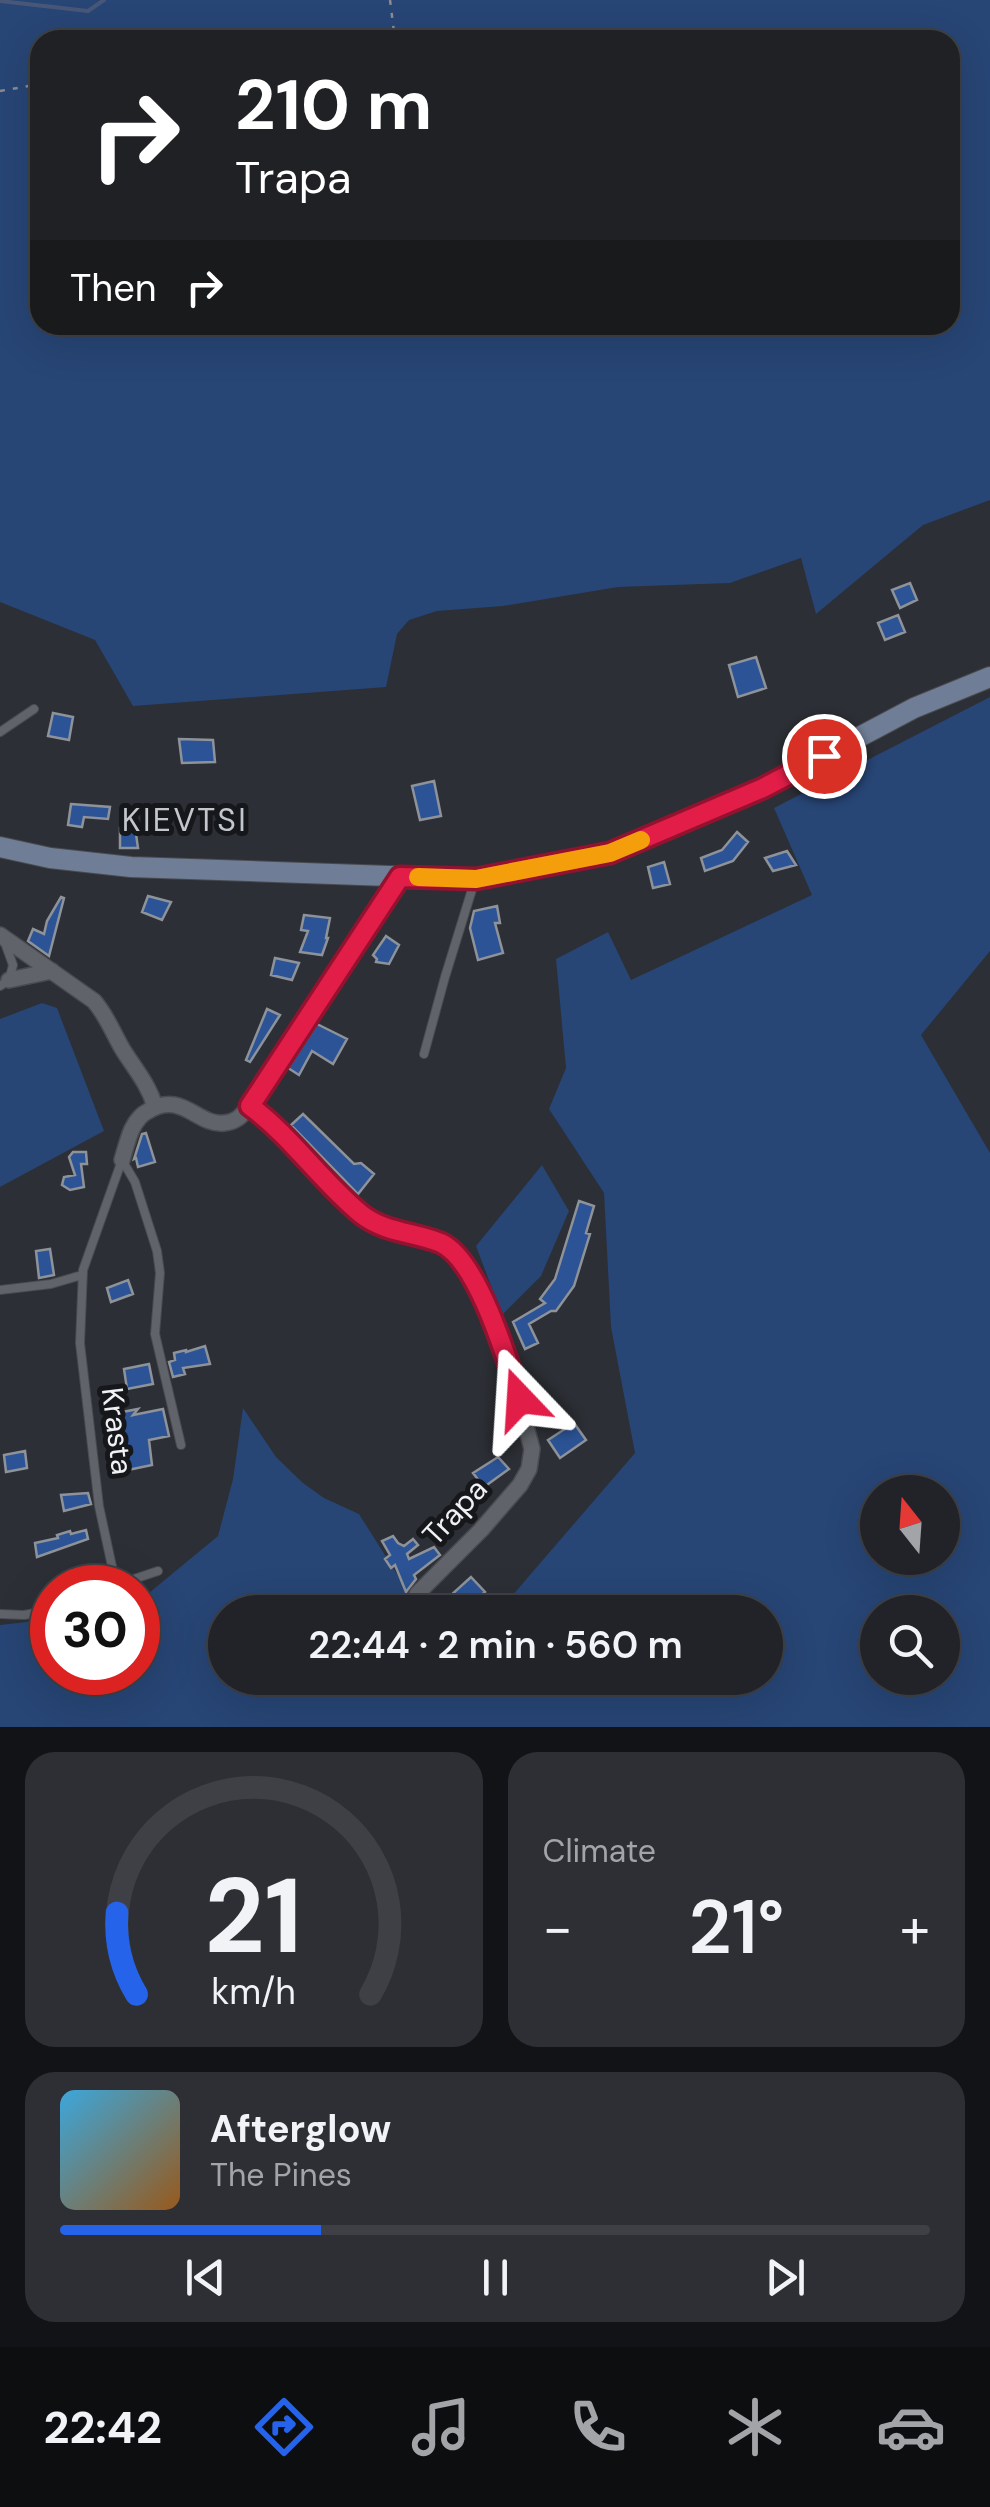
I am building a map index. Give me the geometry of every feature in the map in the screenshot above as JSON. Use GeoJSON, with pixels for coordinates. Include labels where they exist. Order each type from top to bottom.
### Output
{"type":"FeatureCollection","features":[{"type":"Feature","properties":{"kind":"street"},"geometry":{"type":"LineString","coordinates":[[0,847],[50,858],[131,867],[476,879],[610,853],[763,788],[914,708],[990,677]]}},
{"type":"Feature","properties":{"kind":"street"},"geometry":{"type":"LineString","coordinates":[[1,936],[84,994],[106,1015],[151,1094],[154,1107],[184,1107],[219,1124],[238,1120],[250,1106],[400,877]]}},
{"type":"Feature","properties":{"kind":"street"},"geometry":{"type":"LineString","coordinates":[[5,983],[52,972]]}},
{"type":"Feature","properties":{"kind":"street","name":"Trapa"},"geometry":{"type":"LineString","coordinates":[[250,1106],[272,1122],[362,1215],[386,1228],[446,1246],[463,1262],[478,1287],[514,1382],[532,1449],[525,1477],[417,1594]]}},
{"type":"Feature","properties":{"kind":"street","name":"Krasta"},"geometry":{"type":"LineString","coordinates":[[122,1160],[133,1127],[140,1116],[154,1107]]}},
{"type":"Feature","properties":{"kind":"lane"},"geometry":{"type":"LineString","coordinates":[[0,732],[34,708]]}},
{"type":"Feature","properties":{"kind":"lane"},"geometry":{"type":"LineString","coordinates":[[424,1054],[476,879]]}},
{"type":"Feature","properties":{"kind":"lane"},"geometry":{"type":"LineString","coordinates":[[1,936],[13,964],[5,983]]}},
{"type":"Feature","properties":{"kind":"lane","name":"Krasta"},"geometry":{"type":"LineString","coordinates":[[109,1565],[81,1366],[82,1274],[122,1160]]}},
{"type":"Feature","properties":{"kind":"lane","name":"Krasta"},"geometry":{"type":"LineString","coordinates":[[122,1160],[135,1182],[157,1251],[160,1273],[155,1334],[182,1444]]}},
{"type":"Feature","properties":{"kind":"lane"},"geometry":{"type":"LineString","coordinates":[[0,1290],[51,1284],[82,1274]]}},
{"type":"Feature","properties":{"kind":"lane"},"geometry":{"type":"LineString","coordinates":[[0,1614],[30,1614]]}},
{"type":"Feature","properties":{"kind":"path"},"geometry":{"type":"LineString","coordinates":[[390,0],[394,30]]}},
{"type":"Feature","properties":{"kind":"path"},"geometry":{"type":"LineString","coordinates":[[0,90],[30,86]]}},
{"type":"Feature","properties":{"kind":"shaded area"},"geometry":{"type":"Polygon","coordinates":[[[0,0],[990,0],[990,500],[923,525],[816,614],[801,558],[730,583],[618,587],[503,606],[437,611],[409,620],[397,634],[386,687],[133,706],[95,640],[0,602],[0,0]]]}},
{"type":"Feature","properties":{"kind":"shaded area"},"geometry":{"type":"Polygon","coordinates":[[[990,697],[990,951],[921,1035],[990,1153],[990,1727],[0,1727],[0,1625],[30,1622],[30,1695],[160,1695],[160,1584],[218,1536],[233,1479],[243,1408],[276,1457],[303,1483],[359,1514],[410,1595],[208,1595],[208,1695],[783,1695],[783,1595],[513,1595],[635,1453],[611,1327],[604,1193],[549,1109],[566,1068],[556,959],[608,932],[631,980],[812,895],[774,808],[990,697]]]}},
{"type":"Feature","properties":{"kind":"shaded area"},"geometry":{"type":"Polygon","coordinates":[[[42,1003],[57,1008],[104,1131],[0,1187],[0,1019],[42,1003]]]}},
{"type":"Feature","properties":{"kind":"shaded area"},"geometry":{"type":"Polygon","coordinates":[[[542,1165],[569,1211],[541,1276],[502,1315],[476,1246],[542,1165]]]}},
{"type":"Feature","properties":{"kind":"building"},"geometry":{"type":"Polygon","coordinates":[[[910,583],[917,600],[900,608],[892,590],[910,583]]]}},
{"type":"Feature","properties":{"kind":"building"},"geometry":{"type":"Polygon","coordinates":[[[898,615],[905,632],[885,640],[878,623],[898,615]]]}},
{"type":"Feature","properties":{"kind":"building"},"geometry":{"type":"Polygon","coordinates":[[[756,657],[766,688],[738,697],[729,665],[756,657]]]}},
{"type":"Feature","properties":{"kind":"building"},"geometry":{"type":"Polygon","coordinates":[[[53,713],[73,717],[69,740],[48,736],[53,713]]]}},
{"type":"Feature","properties":{"kind":"building"},"geometry":{"type":"Polygon","coordinates":[[[179,739],[213,740],[215,762],[182,763],[179,739]]]}},
{"type":"Feature","properties":{"kind":"building"},"geometry":{"type":"Polygon","coordinates":[[[434,781],[441,816],[420,820],[412,786],[434,781]]]}},
{"type":"Feature","properties":{"kind":"building"},"geometry":{"type":"Polygon","coordinates":[[[71,804],[110,807],[108,819],[84,817],[82,827],[68,825],[71,804]]]}},
{"type":"Feature","properties":{"kind":"building"},"geometry":{"type":"Polygon","coordinates":[[[135,827],[138,848],[120,848],[120,828],[135,827]]]}},
{"type":"Feature","properties":{"kind":"building"},"geometry":{"type":"Polygon","coordinates":[[[737,832],[748,842],[733,861],[705,871],[701,858],[722,850],[737,832]]]}},
{"type":"Feature","properties":{"kind":"building"},"geometry":{"type":"Polygon","coordinates":[[[787,851],[796,865],[773,871],[765,858],[787,851]]]}},
{"type":"Feature","properties":{"kind":"building"},"geometry":{"type":"Polygon","coordinates":[[[664,862],[670,884],[653,888],[648,867],[664,862]]]}},
{"type":"Feature","properties":{"kind":"building"},"geometry":{"type":"Polygon","coordinates":[[[148,896],[171,902],[162,920],[142,912],[148,896]]]}},
{"type":"Feature","properties":{"kind":"building"},"geometry":{"type":"Polygon","coordinates":[[[61,897],[64,898],[49,956],[28,941],[33,929],[44,934],[61,897]]]}},
{"type":"Feature","properties":{"kind":"building"},"geometry":{"type":"Polygon","coordinates":[[[497,906],[500,923],[495,923],[503,953],[478,960],[470,928],[474,911],[497,906]]]}},
{"type":"Feature","properties":{"kind":"building"},"geometry":{"type":"Polygon","coordinates":[[[304,915],[330,918],[322,955],[300,952],[308,931],[301,930],[304,915]]]}},
{"type":"Feature","properties":{"kind":"building"},"geometry":{"type":"Polygon","coordinates":[[[386,936],[399,945],[389,964],[376,962],[373,955],[386,936]]]}},
{"type":"Feature","properties":{"kind":"building"},"geometry":{"type":"Polygon","coordinates":[[[275,958],[299,963],[292,980],[271,975],[275,958]]]}},
{"type":"Feature","properties":{"kind":"building"},"geometry":{"type":"Polygon","coordinates":[[[267,1009],[280,1015],[250,1062],[246,1060],[267,1009]]]}},
{"type":"Feature","properties":{"kind":"building"},"geometry":{"type":"Polygon","coordinates":[[[317,1024],[347,1039],[333,1064],[312,1051],[299,1075],[288,1068],[317,1024]]]}},
{"type":"Feature","properties":{"kind":"building"},"geometry":{"type":"Polygon","coordinates":[[[303,1114],[354,1164],[361,1163],[374,1174],[358,1194],[291,1125],[303,1114]]]}},
{"type":"Feature","properties":{"kind":"building"},"geometry":{"type":"Polygon","coordinates":[[[146,1133],[155,1162],[138,1167],[134,1159],[142,1134],[146,1133]]]}},
{"type":"Feature","properties":{"kind":"building"},"geometry":{"type":"Polygon","coordinates":[[[73,1152],[86,1152],[87,1164],[81,1164],[84,1187],[70,1190],[62,1185],[64,1177],[75,1175],[69,1157],[73,1152]]]}},
{"type":"Feature","properties":{"kind":"building"},"geometry":{"type":"Polygon","coordinates":[[[579,1201],[594,1206],[574,1286],[556,1311],[529,1324],[538,1343],[525,1349],[513,1322],[545,1303],[540,1299],[555,1279],[579,1201]]]}},
{"type":"Feature","properties":{"kind":"building"},"geometry":{"type":"Polygon","coordinates":[[[50,1249],[54,1275],[39,1278],[36,1251],[50,1249]]]}},
{"type":"Feature","properties":{"kind":"building"},"geometry":{"type":"Polygon","coordinates":[[[128,1280],[133,1294],[111,1302],[107,1288],[128,1280]]]}},
{"type":"Feature","properties":{"kind":"building"},"geometry":{"type":"Polygon","coordinates":[[[205,1346],[210,1364],[183,1368],[185,1374],[173,1377],[169,1362],[175,1360],[174,1353],[205,1346]]]}},
{"type":"Feature","properties":{"kind":"building"},"geometry":{"type":"Polygon","coordinates":[[[149,1364],[153,1384],[127,1389],[124,1369],[149,1364]]]}},
{"type":"Feature","properties":{"kind":"building"},"geometry":{"type":"Polygon","coordinates":[[[138,1409],[133,1415],[163,1409],[169,1436],[149,1440],[152,1465],[128,1470],[125,1446],[119,1447],[112,1414],[138,1409]]]}},
{"type":"Feature","properties":{"kind":"building"},"geometry":{"type":"Polygon","coordinates":[[[574,1423],[586,1440],[560,1458],[548,1440],[574,1423]]]}},
{"type":"Feature","properties":{"kind":"building"},"geometry":{"type":"Polygon","coordinates":[[[25,1451],[27,1468],[6,1472],[4,1455],[25,1451]]]}},
{"type":"Feature","properties":{"kind":"building"},"geometry":{"type":"Polygon","coordinates":[[[498,1457],[509,1469],[484,1487],[473,1473],[498,1457]]]}},
{"type":"Feature","properties":{"kind":"building"},"geometry":{"type":"Polygon","coordinates":[[[88,1493],[91,1504],[64,1511],[61,1495],[88,1493]]]}},
{"type":"Feature","properties":{"kind":"building"},"geometry":{"type":"Polygon","coordinates":[[[86,1530],[88,1539],[37,1557],[35,1543],[86,1530]]]}},
{"type":"Feature","properties":{"kind":"building"},"geometry":{"type":"Polygon","coordinates":[[[393,1536],[404,1546],[413,1539],[418,1545],[407,1554],[409,1559],[434,1547],[440,1555],[414,1575],[416,1579],[406,1592],[395,1565],[391,1568],[385,1559],[390,1555],[382,1541],[393,1536]]]}},
{"type":"Feature","properties":{"kind":"building"},"geometry":{"type":"Polygon","coordinates":[[[471,1577],[485,1592],[482,1595],[451,1595],[471,1577]]]}},
{"type":"Feature","properties":{"kind":"waterway"},"geometry":{"type":"LineString","coordinates":[[0,1],[88,11],[104,0]]}},
{"type":"Feature","properties":{"kind":"slow traffic"},"geometry":{"type":"LineString","coordinates":[[418,877],[476,879],[610,853],[641,840]]}},
{"type":"Feature","properties":{"kind":"district","name":"KIEVTSI"},"geometry":{"type":"Point","coordinates":[185,820]}},
{"type":"Feature","properties":{"kind":"route"},"geometry":{"type":"LineString","coordinates":[[520,1399],[478,1287],[454,1252],[437,1242],[386,1228],[362,1215],[272,1122],[250,1106],[400,877],[476,879],[610,853],[763,788],[824,756]]}}]}
